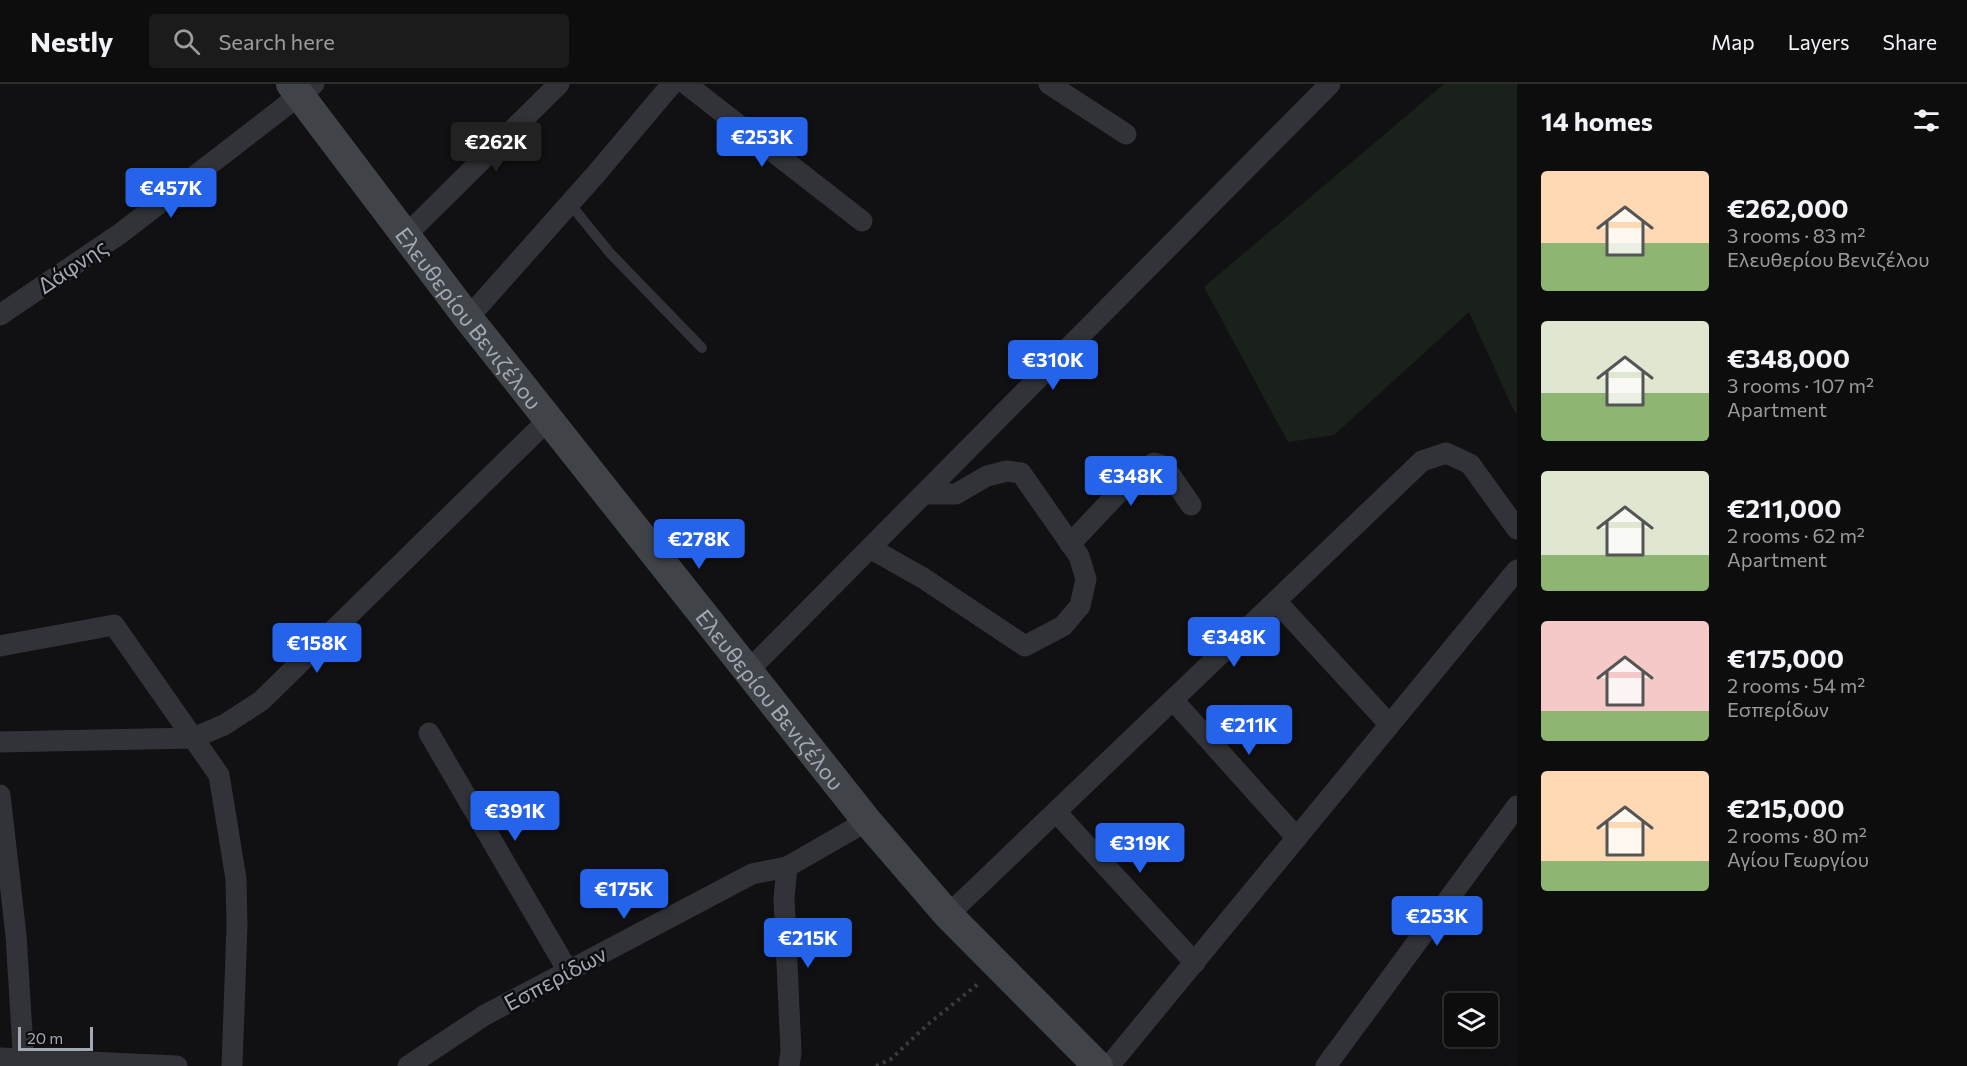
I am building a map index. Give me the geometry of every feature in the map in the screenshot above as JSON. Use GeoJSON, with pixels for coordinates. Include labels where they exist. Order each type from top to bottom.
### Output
{"type":"FeatureCollection","features":[{"type":"Feature","properties":{"kind":"street"},"geometry":{"type":"LineString","coordinates":[[406,235],[559,84]]}},
{"type":"Feature","properties":{"kind":"street"},"geometry":{"type":"LineString","coordinates":[[468,318],[570,204],[672,84]]}},
{"type":"Feature","properties":{"kind":"street"},"geometry":{"type":"LineString","coordinates":[[686,84],[861,221]]}},
{"type":"Feature","properties":{"kind":"street"},"geometry":{"type":"LineString","coordinates":[[1048,84],[1126,134]]}},
{"type":"Feature","properties":{"kind":"street"},"geometry":{"type":"LineString","coordinates":[[748,671],[1330,84]]}},
{"type":"Feature","properties":{"kind":"street","name":"Ελευθερίου Βενιζέλου"},"geometry":{"type":"LineString","coordinates":[[302,88],[468,318],[867,821],[948,915],[1098,1066]]}},
{"type":"Feature","properties":{"kind":"street","name":"Δάφνης"},"geometry":{"type":"LineString","coordinates":[[0,315],[121,233],[302,88]]}},
{"type":"Feature","properties":{"kind":"street"},"geometry":{"type":"LineString","coordinates":[[0,741],[194,738],[224,725],[261,701],[549,419]]}},
{"type":"Feature","properties":{"kind":"street"},"geometry":{"type":"LineString","coordinates":[[948,915],[1422,460],[1446,453],[1470,464],[1517,529]]}},
{"type":"Feature","properties":{"kind":"street"},"geometry":{"type":"LineString","coordinates":[[1070,544],[1136,474],[1154,463],[1164,466],[1191,505]]}},
{"type":"Feature","properties":{"kind":"street"},"geometry":{"type":"LineString","coordinates":[[870,548],[923,578],[1025,646],[1063,626],[1080,606],[1086,579],[1079,556],[1021,474],[1007,471],[987,476],[956,494],[924,494]]}},
{"type":"Feature","properties":{"kind":"street"},"geometry":{"type":"LineString","coordinates":[[1109,1066],[1517,570]]}},
{"type":"Feature","properties":{"kind":"street"},"geometry":{"type":"LineString","coordinates":[[1276,601],[1389,724]]}},
{"type":"Feature","properties":{"kind":"street"},"geometry":{"type":"LineString","coordinates":[[0,646],[114,625],[219,775],[236,879],[232,1066]]}},
{"type":"Feature","properties":{"kind":"street"},"geometry":{"type":"LineString","coordinates":[[1173,700],[1297,838]]}},
{"type":"Feature","properties":{"kind":"street"},"geometry":{"type":"LineString","coordinates":[[429,733],[568,971]]}},
{"type":"Feature","properties":{"kind":"street"},"geometry":{"type":"LineString","coordinates":[[0,795],[16,935],[24,1062]]}},
{"type":"Feature","properties":{"kind":"street"},"geometry":{"type":"LineString","coordinates":[[1326,1066],[1517,806]]}},
{"type":"Feature","properties":{"kind":"street"},"geometry":{"type":"LineString","coordinates":[[1056,812],[1195,963]]}},
{"type":"Feature","properties":{"kind":"street","name":"Εσπερίδων"},"geometry":{"type":"LineString","coordinates":[[408,1066],[484,1015],[752,874],[787,867],[867,821]]}},
{"type":"Feature","properties":{"kind":"street"},"geometry":{"type":"LineString","coordinates":[[787,867],[784,898],[791,1052],[789,1066]]}},
{"type":"Feature","properties":{"kind":"street"},"geometry":{"type":"LineString","coordinates":[[0,1058],[24,1062],[177,1066]]}},
{"type":"Feature","properties":{"kind":"lane"},"geometry":{"type":"LineString","coordinates":[[570,204],[610,254],[702,348]]}},
{"type":"Feature","properties":{"kind":"path"},"geometry":{"type":"LineString","coordinates":[[876,1066],[891,1059],[927,1025],[999,967]]}},
{"type":"Feature","properties":{"kind":"shaded area"},"geometry":{"type":"Polygon","coordinates":[[[1444,84],[1517,84],[1517,414],[1469,312],[1334,435],[1288,442],[1204,287],[1444,84]]]}}]}
